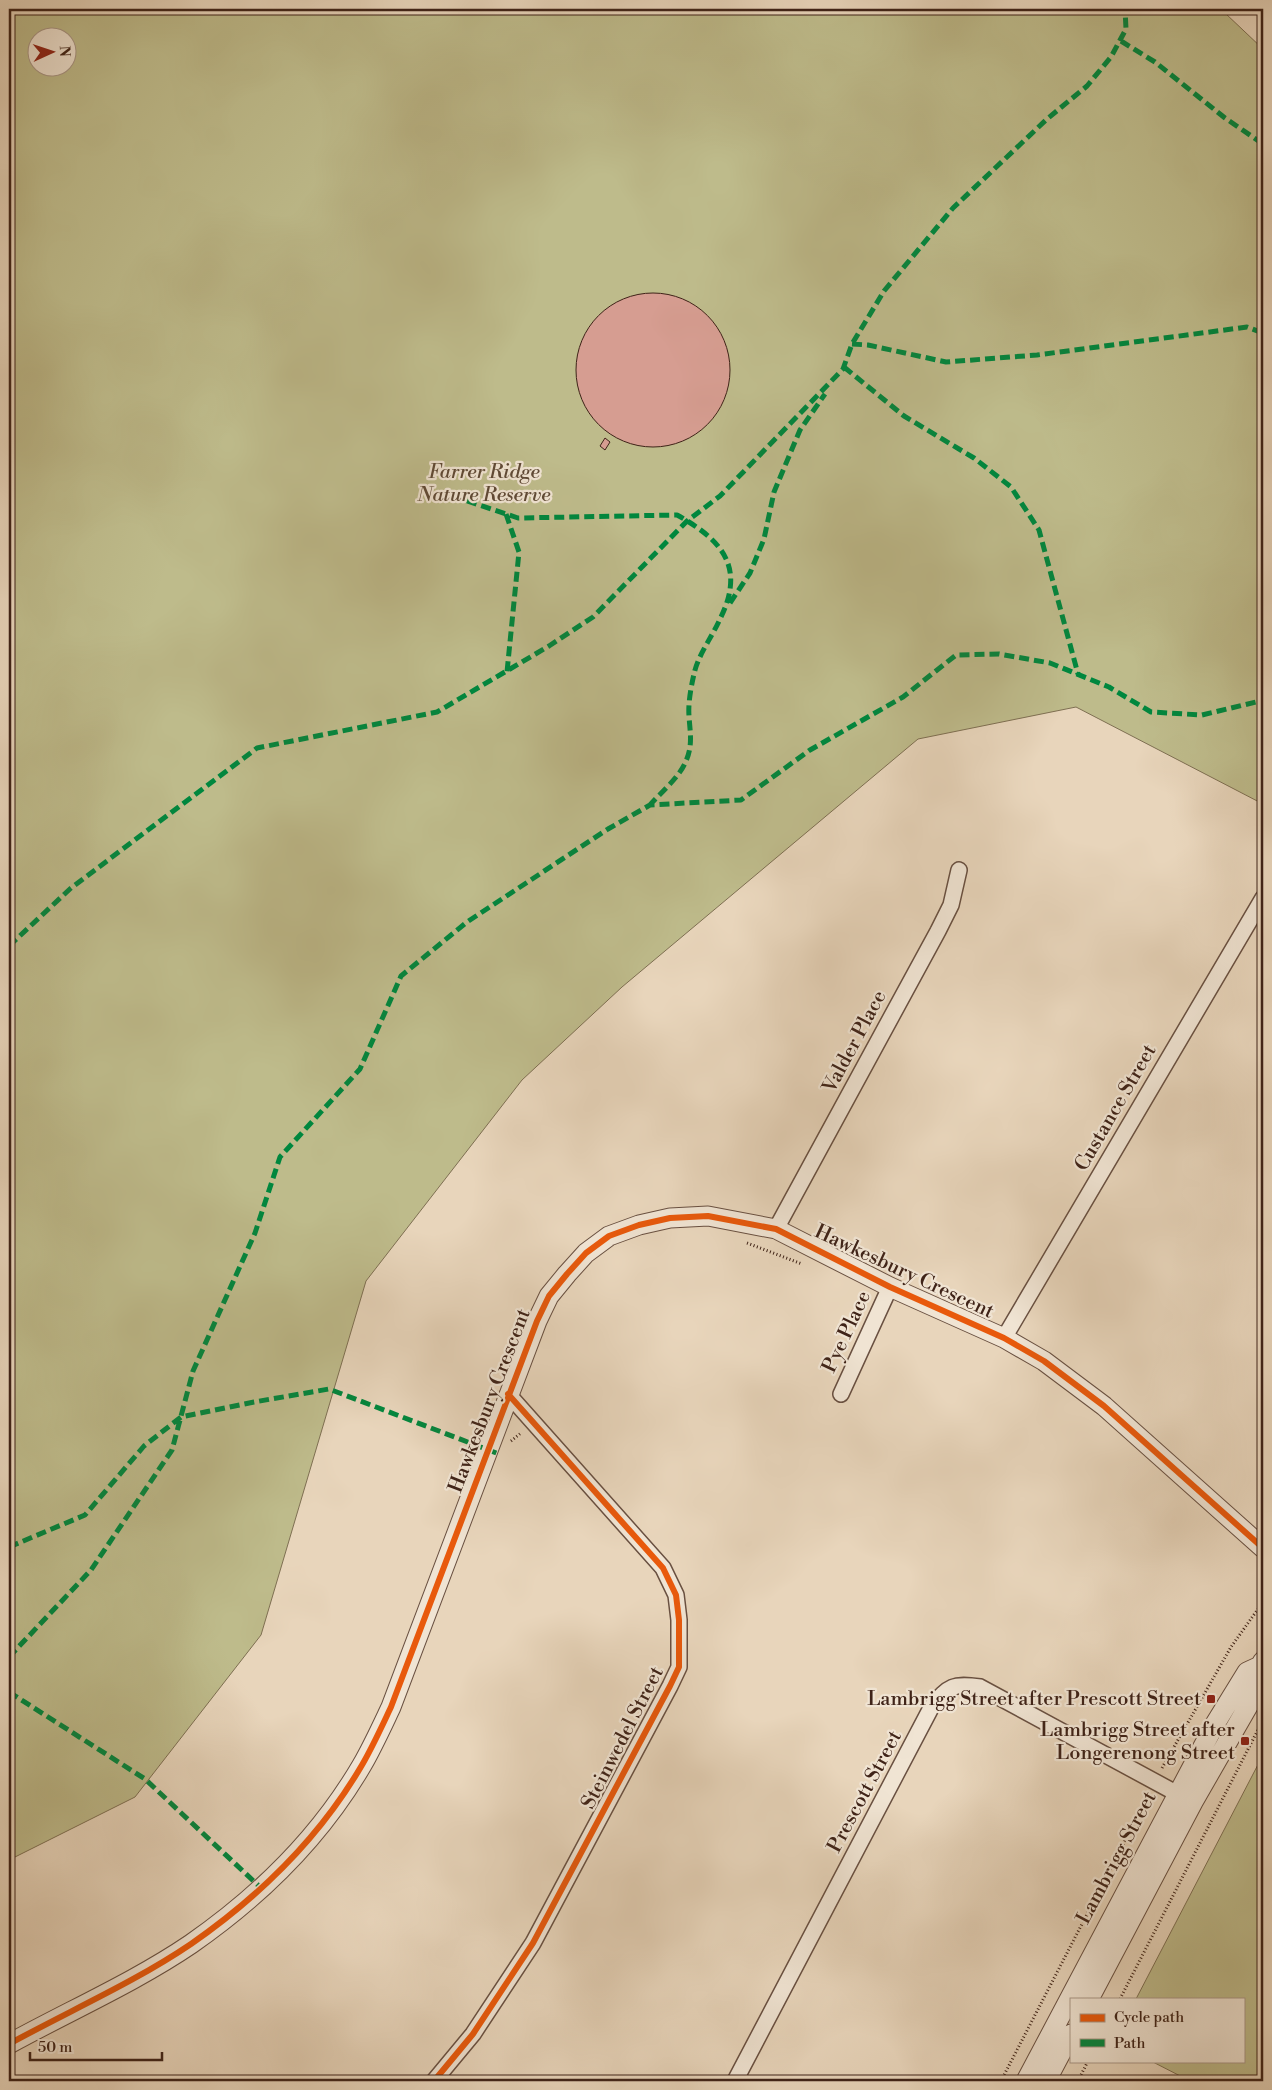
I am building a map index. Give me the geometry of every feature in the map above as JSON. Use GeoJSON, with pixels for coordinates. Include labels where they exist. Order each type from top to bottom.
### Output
{"type":"FeatureCollection","features":[{"type":"Feature","properties":{"kind":"street","name":"Valder Place"},"geometry":{"type":"LineString","coordinates":[[776,1229],[938,931],[951,905],[959,870]]}},
{"type":"Feature","properties":{"kind":"street","name":"Custance Street"},"geometry":{"type":"LineString","coordinates":[[1004,1338],[1263,898]]}},
{"type":"Feature","properties":{"kind":"street","name":"Hawkesbury Crescent"},"geometry":{"type":"LineString","coordinates":[[9,2044],[138,1976],[190,1944],[242,1906],[288,1862],[326,1818],[362,1765],[392,1707],[508,1394],[549,1296],[586,1253],[609,1236],[639,1225],[670,1218],[708,1216],[776,1229],[890,1288],[1004,1338],[1075,1382],[1263,1548]]}},
{"type":"Feature","properties":{"kind":"street","name":"Pye Place"},"geometry":{"type":"LineString","coordinates":[[841,1394],[890,1288]]}},
{"type":"Feature","properties":{"kind":"street","name":"Steinwedel Street"},"geometry":{"type":"LineString","coordinates":[[434,2081],[473,2034],[533,1943],[624,1773],[678,1666],[680,1643],[676,1595],[663,1568],[508,1394]]}},
{"type":"Feature","properties":{"kind":"street","name":"Lambrigg Street"},"geometry":{"type":"LineString","coordinates":[[1089,1998],[1246,1672],[1262,1664]]}},
{"type":"Feature","properties":{"kind":"street","name":"Prescott Street"},"geometry":{"type":"LineString","coordinates":[[736,2081],[928,1715],[944,1692],[953,1686],[980,1687],[1185,1798]]}},
{"type":"Feature","properties":{"kind":"street","name":"Lambrigg Street"},"geometry":{"type":"LineString","coordinates":[[1073,1998],[1185,1798]]}},
{"type":"Feature","properties":{"kind":"street","name":"Lambrigg Street"},"geometry":{"type":"LineString","coordinates":[[1026,2081],[1070,2003]]}},
{"type":"Feature","properties":{"kind":"street"},"geometry":{"type":"LineString","coordinates":[[1046,2081],[1070,2036]]}},
{"type":"Feature","properties":{"kind":"path"},"geometry":{"type":"LineString","coordinates":[[742,1241],[807,1266]]}},
{"type":"Feature","properties":{"kind":"path"},"geometry":{"type":"LineString","coordinates":[[507,1444],[520,1435],[529,1417]]}},
{"type":"Feature","properties":{"kind":"path"},"geometry":{"type":"LineString","coordinates":[[1001,2081],[1155,1782],[1231,1647],[1263,1603]]}},
{"type":"Feature","properties":{"kind":"path"},"geometry":{"type":"LineString","coordinates":[[1121,1998],[1263,1720]]}},
{"type":"Feature","properties":{"kind":"path"},"geometry":{"type":"LineString","coordinates":[[1078,2081],[1088,2062]]}},
{"type":"Feature","properties":{"kind":"green space","name":"Farrer Ridge Nature Reserve"},"geometry":{"type":"Polygon","coordinates":[[[9,9],[1225,9],[1225,13],[1263,49],[1263,804],[1076,707],[918,739],[622,987],[522,1080],[366,1281],[261,1635],[135,1797],[9,1860],[9,9]]]}},
{"type":"Feature","properties":{"kind":"green space"},"geometry":{"type":"Polygon","coordinates":[[[1263,1755],[1263,2081],[1190,2081],[1153,2062],[1244,2062],[1244,1998],[1137,1998],[1263,1755]]]}},
{"type":"Feature","properties":{"kind":"building"},"geometry":{"type":"Polygon","coordinates":[[[653,293],[683,298],[708,315],[725,340],[730,370],[725,400],[708,425],[683,442],[653,447],[623,442],[598,425],[581,400],[576,370],[581,340],[598,315],[623,298],[653,293]]]}},
{"type":"Feature","properties":{"kind":"building"},"geometry":{"type":"Polygon","coordinates":[[[605,438],[610,442],[605,450],[600,446],[605,438]]]}},
{"type":"Feature","properties":{"kind":"marked path"},"geometry":{"type":"LineString","coordinates":[[9,946],[71,888],[257,748],[437,712],[549,646],[593,617],[687,521],[720,496],[843,369],[852,344],[884,291],[953,208],[1047,119],[1087,86],[1111,57],[1126,29],[1125,9]]}},
{"type":"Feature","properties":{"kind":"marked path"},"geometry":{"type":"LineString","coordinates":[[1121,41],[1155,62],[1225,118],[1263,144]]}},
{"type":"Feature","properties":{"kind":"marked path"},"geometry":{"type":"LineString","coordinates":[[852,344],[868,345],[946,362],[1037,355],[1247,327],[1263,333]]}},
{"type":"Feature","properties":{"kind":"marked path"},"geometry":{"type":"LineString","coordinates":[[844,367],[904,416],[974,458],[1011,487],[1039,530],[1078,674]]}},
{"type":"Feature","properties":{"kind":"marked path"},"geometry":{"type":"LineString","coordinates":[[730,603],[750,573],[764,539],[774,492],[800,430],[825,394]]}},
{"type":"Feature","properties":{"kind":"marked path"},"geometry":{"type":"LineString","coordinates":[[467,501],[518,518],[677,515],[706,534],[725,557],[730,570],[731,584],[720,619],[702,653],[694,674],[689,706],[690,749],[679,773],[650,805]]}},
{"type":"Feature","properties":{"kind":"marked path"},"geometry":{"type":"LineString","coordinates":[[506,514],[519,552],[507,672]]}},
{"type":"Feature","properties":{"kind":"marked path"},"geometry":{"type":"LineString","coordinates":[[9,1657],[91,1570],[172,1450],[193,1371],[255,1233],[280,1157],[360,1069],[401,976],[467,922],[608,829],[650,805],[741,800],[810,750],[903,697],[956,655],[999,654],[1050,663],[1109,687],[1151,712],[1202,715],[1256,702],[1263,698]]}},
{"type":"Feature","properties":{"kind":"marked path"},"geometry":{"type":"LineString","coordinates":[[9,1547],[85,1515],[144,1446],[181,1417],[254,1402],[329,1389],[499,1454]]}},
{"type":"Feature","properties":{"kind":"marked path"},"geometry":{"type":"LineString","coordinates":[[9,1692],[145,1779],[261,1888]]}},
{"type":"Feature","properties":{"kind":"cycle path"},"geometry":{"type":"LineString","coordinates":[[9,2044],[125,1984],[191,1944],[241,1906],[264,1885],[308,1841],[327,1817],[362,1765],[391,1707],[537,1321],[549,1296],[586,1253],[609,1236],[639,1225],[670,1218],[708,1216],[776,1229],[890,1287],[1004,1338],[1044,1361],[1104,1406],[1263,1548]]}},
{"type":"Feature","properties":{"kind":"cycle path"},"geometry":{"type":"LineString","coordinates":[[434,2081],[473,2034],[533,1943],[679,1667],[679,1620],[676,1595],[663,1568],[508,1394]]}},
{"type":"Feature","properties":{"kind":"place","name":"Lambrigg Street after Prescott Street"},"geometry":{"type":"Point","coordinates":[1211,1699]}},
{"type":"Feature","properties":{"kind":"place","name":"Lambrigg Street after Longerenong Street"},"geometry":{"type":"Point","coordinates":[1245,1741]}}]}
